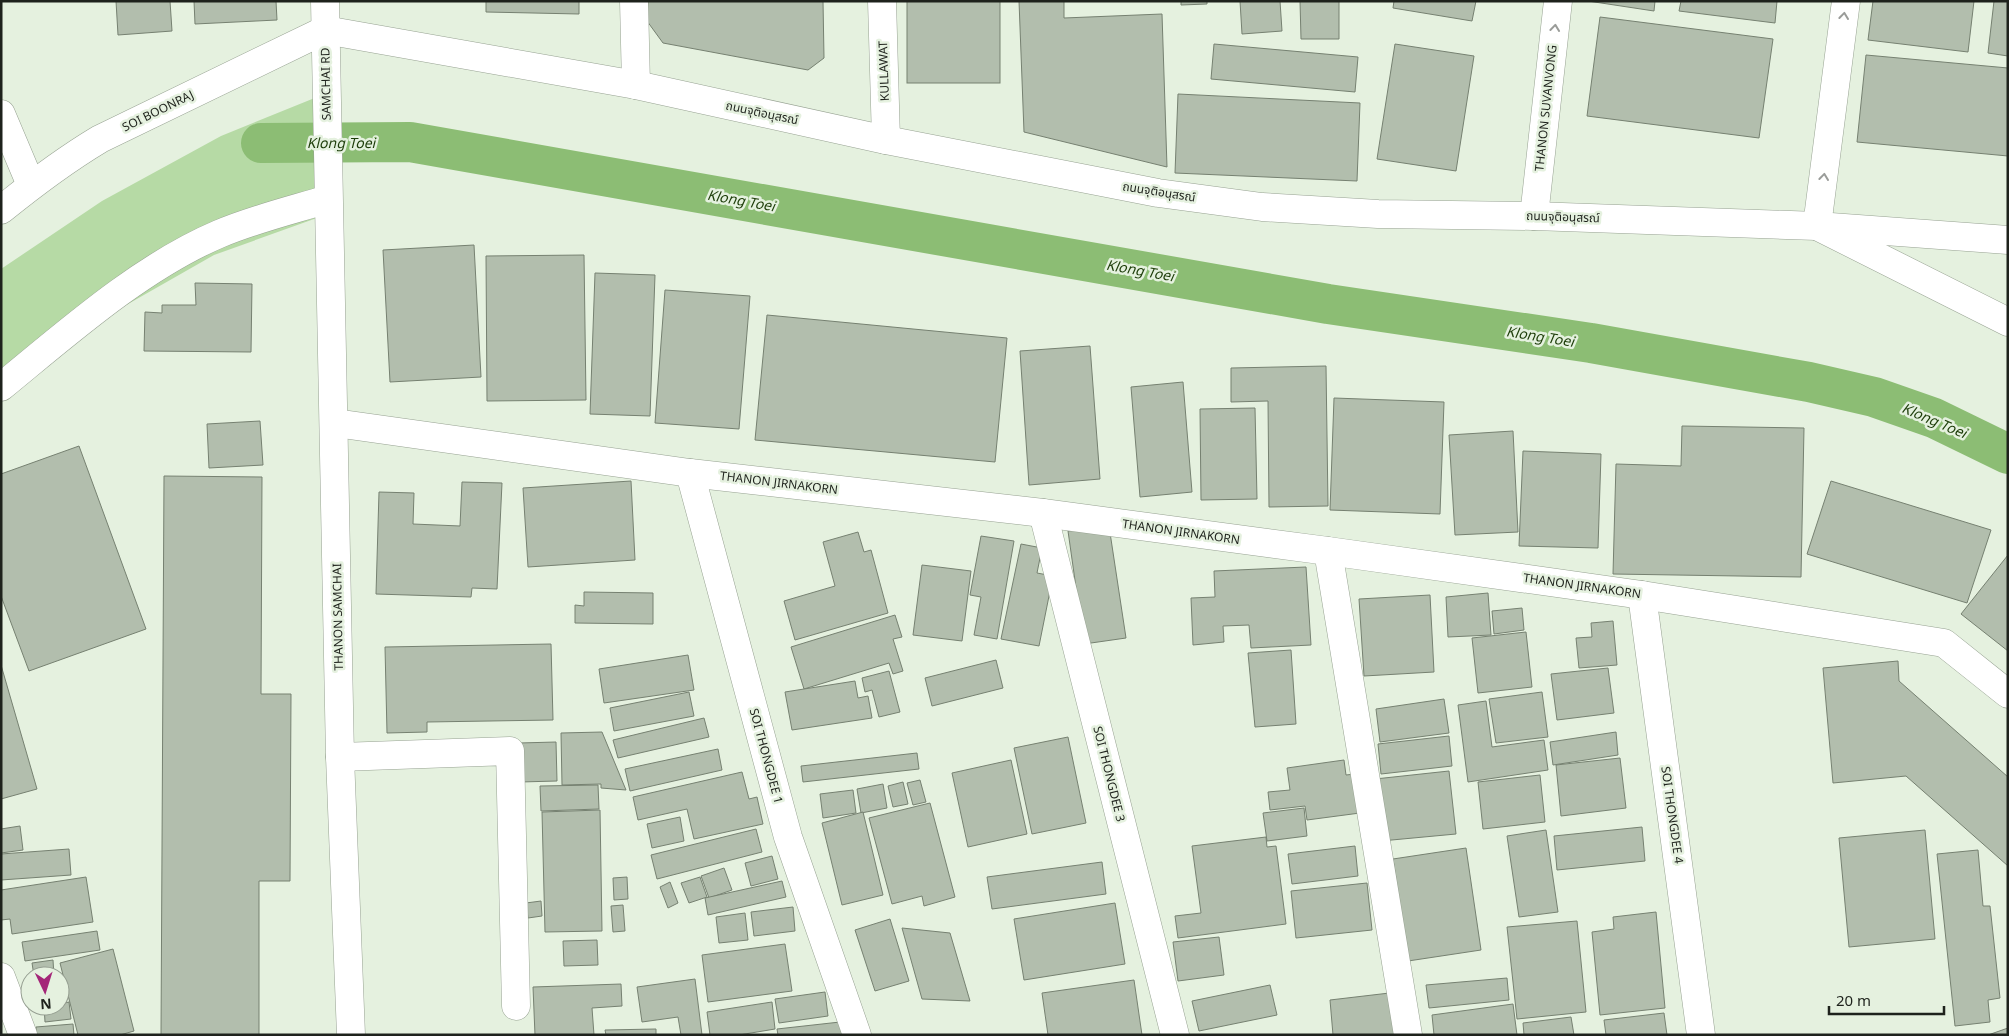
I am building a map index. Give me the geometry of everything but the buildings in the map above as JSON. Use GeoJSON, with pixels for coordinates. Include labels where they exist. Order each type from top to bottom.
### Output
{"type":"FeatureCollection","features":[{"type":"Feature","properties":{"kind":"street","name":"SAMCHAI RD"},"geometry":{"type":"LineString","coordinates":[[325,1],[328,199]]}},
{"type":"Feature","properties":{"kind":"street"},"geometry":{"type":"LineString","coordinates":[[634,1],[636,85]]}},
{"type":"Feature","properties":{"kind":"street","name":"KULLAWAT"},"geometry":{"type":"LineString","coordinates":[[882,1],[886,140]]}},
{"type":"Feature","properties":{"kind":"street","name":"THANON SUVANVONG"},"geometry":{"type":"LineString","coordinates":[[1534,216],[1558,1]]}},
{"type":"Feature","properties":{"kind":"street"},"geometry":{"type":"LineString","coordinates":[[1846,1],[1817,226],[2008,322]]}},
{"type":"Feature","properties":{"kind":"street","name":"ถนนจุติอนุสรณ์"},"geometry":{"type":"LineString","coordinates":[[325,30],[636,85],[886,140],[1158,193],[1262,207],[1378,214],[1534,216],[1817,226],[2008,240]]}},
{"type":"Feature","properties":{"kind":"street","name":"SOI BOONRAJ"},"geometry":{"type":"LineString","coordinates":[[1,210],[31,185],[100,139],[325,30]]}},
{"type":"Feature","properties":{"kind":"street"},"geometry":{"type":"LineString","coordinates":[[1,114],[31,185]]}},
{"type":"Feature","properties":{"kind":"street"},"geometry":{"type":"LineString","coordinates":[[1,387],[119,294],[165,263],[219,234],[328,199]]}},
{"type":"Feature","properties":{"kind":"street","name":"THANON SAMCHAI"},"geometry":{"type":"LineString","coordinates":[[328,199],[335,423],[340,757],[351,1035]]}},
{"type":"Feature","properties":{"kind":"street","name":"THANON JIRNAKORN"},"geometry":{"type":"LineString","coordinates":[[335,423],[690,473],[1043,513],[1642,595],[1944,644],[2008,694]]}},
{"type":"Feature","properties":{"kind":"street","name":"SOI THONGDEE 1"},"geometry":{"type":"LineString","coordinates":[[690,473],[788,837],[857,1035]]}},
{"type":"Feature","properties":{"kind":"street","name":"SOI THONGDEE 3"},"geometry":{"type":"LineString","coordinates":[[1043,513],[1175,1035]]}},
{"type":"Feature","properties":{"kind":"street"},"geometry":{"type":"LineString","coordinates":[[1328,551],[1408,1035]]}},
{"type":"Feature","properties":{"kind":"street","name":"SOI THONGDEE 4"},"geometry":{"type":"LineString","coordinates":[[1642,595],[1701,1035]]}},
{"type":"Feature","properties":{"kind":"street"},"geometry":{"type":"LineString","coordinates":[[340,757],[510,751],[516,1006]]}},
{"type":"Feature","properties":{"kind":"street"},"geometry":{"type":"LineString","coordinates":[[1,977],[23,1035]]}},
{"type":"Feature","properties":{"kind":"green space"},"geometry":{"type":"Polygon","coordinates":[[[327,93],[328,214],[214,255],[114,312],[1,399],[1,269],[102,201],[221,136],[327,93]]]}},
{"type":"Feature","properties":{"kind":"waterway","name":"Klong Toei"},"geometry":{"type":"LineString","coordinates":[[261,143],[410,142],[1328,304],[1591,343],[1809,382],[1874,397],[1934,418],[2008,454]]}}]}
